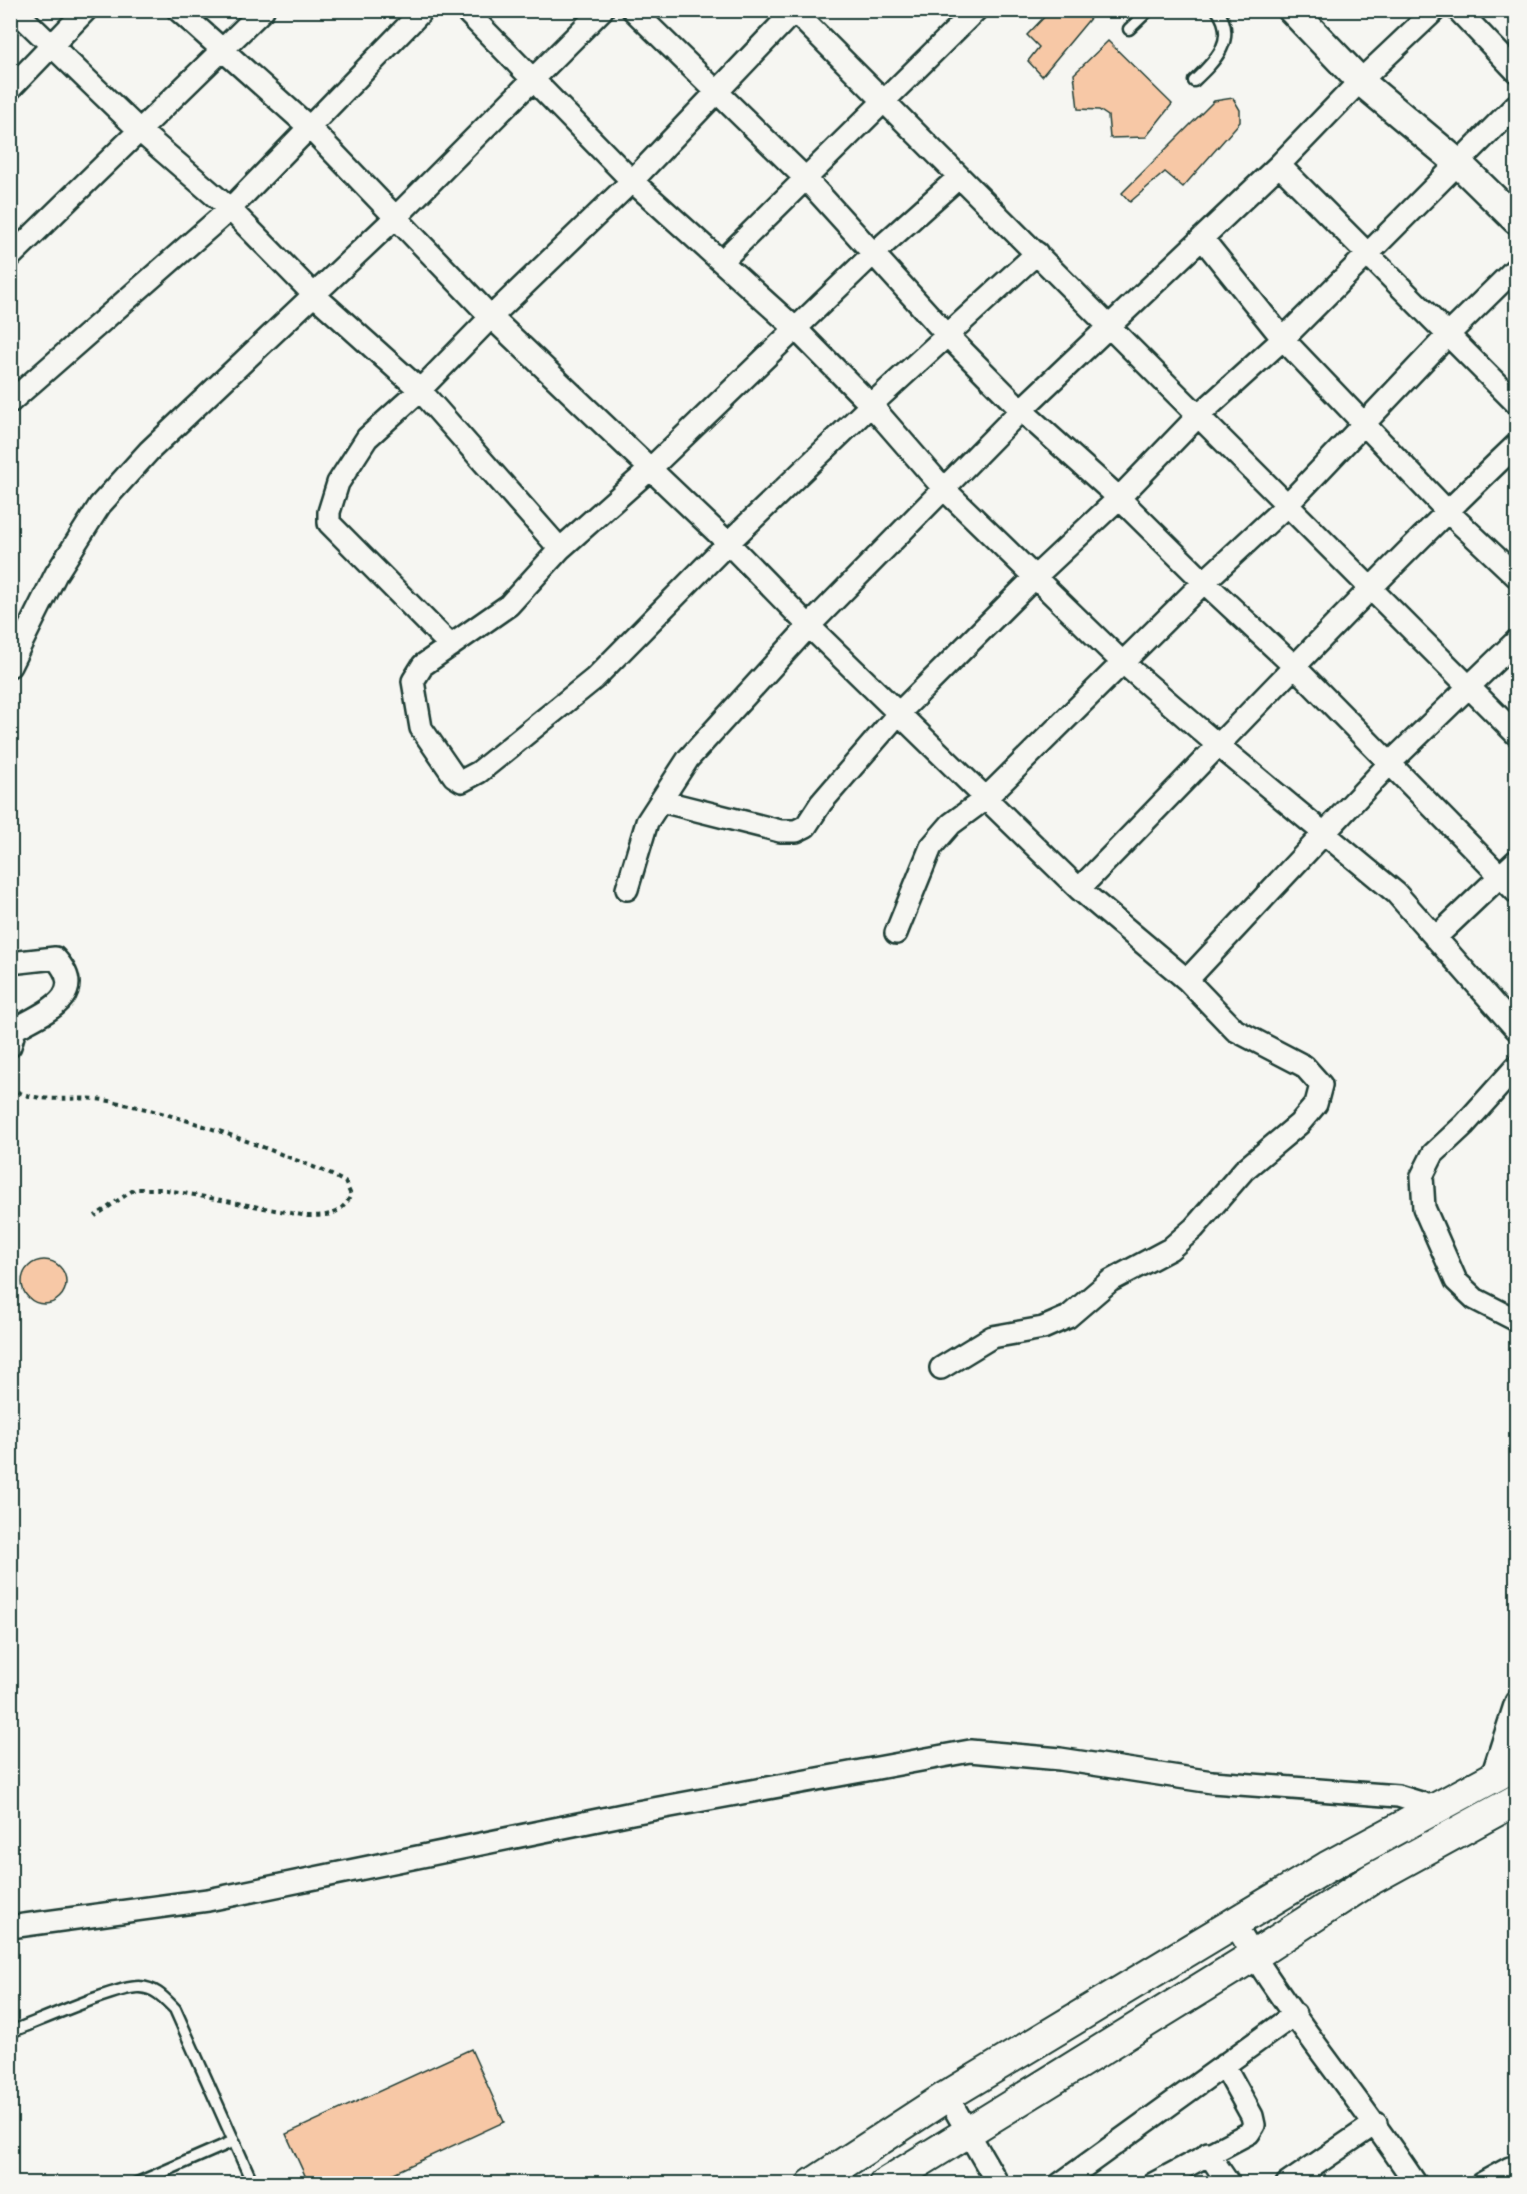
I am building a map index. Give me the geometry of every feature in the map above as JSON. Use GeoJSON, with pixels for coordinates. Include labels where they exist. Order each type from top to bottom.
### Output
{"type":"FeatureCollection","features":[{"type":"Feature","properties":{"kind":"main road"},"geometry":{"type":"LineString","coordinates":[[812,2184],[947,2096],[1234,1923],[1434,1807],[1504,1770]]}},
{"type":"Feature","properties":{"kind":"main road"},"geometry":{"type":"LineString","coordinates":[[884,2184],[1253,1956],[1370,1880],[1516,1800]]}},
{"type":"Feature","properties":{"kind":"street"},"geometry":{"type":"LineString","coordinates":[[15,10],[141,132],[230,209],[313,294],[420,390],[560,549]]}},
{"type":"Feature","properties":{"kind":"street"},"geometry":{"type":"LineString","coordinates":[[10,89],[86,10]]}},
{"type":"Feature","properties":{"kind":"street"},"geometry":{"type":"LineString","coordinates":[[178,10],[310,128],[491,317],[728,543],[898,714],[1079,889],[1187,980],[1235,1030],[1304,1066],[1321,1085],[1316,1104],[1299,1124],[1244,1170],[1194,1228],[1170,1249],[1110,1281],[1068,1317],[1043,1328],[992,1337],[941,1368]]}},
{"type":"Feature","properties":{"kind":"street"},"geometry":{"type":"LineString","coordinates":[[10,257],[141,132],[263,10]]}},
{"type":"Feature","properties":{"kind":"street"},"geometry":{"type":"LineString","coordinates":[[10,402],[230,209],[423,10]]}},
{"type":"Feature","properties":{"kind":"street"},"geometry":{"type":"LineString","coordinates":[[465,10],[535,79],[632,181],[723,260],[797,330],[871,405],[944,489],[1122,662],[1396,893],[1516,1029]]}},
{"type":"Feature","properties":{"kind":"street"},"geometry":{"type":"LineString","coordinates":[[10,666],[56,574],[100,505],[149,451],[396,217],[602,10]]}},
{"type":"Feature","properties":{"kind":"street"},"geometry":{"type":"LineString","coordinates":[[633,10],[714,93],[805,178],[948,336],[1021,410],[1119,498],[1293,665],[1516,892]]}},
{"type":"Feature","properties":{"kind":"street"},"geometry":{"type":"LineString","coordinates":[[1292,10],[1360,81],[1458,163],[1516,220]]}},
{"type":"Feature","properties":{"kind":"street"},"geometry":{"type":"LineString","coordinates":[[627,889],[646,822],[688,759],[809,626],[1021,410],[1279,165],[1360,81],[1435,10]]}},
{"type":"Feature","properties":{"kind":"street"},"geometry":{"type":"LineString","coordinates":[[1458,10],[1516,71]]}},
{"type":"Feature","properties":{"kind":"street"},"geometry":{"type":"LineString","coordinates":[[451,646],[329,523],[332,502],[349,462],[367,438],[420,390],[491,317],[632,181],[794,11],[1516,734]]}},
{"type":"Feature","properties":{"kind":"street"},"geometry":{"type":"LineString","coordinates":[[723,260],[883,102],[966,14]]}},
{"type":"Feature","properties":{"kind":"street"},"geometry":{"type":"LineString","coordinates":[[661,801],[780,831],[796,831],[806,826],[821,803],[898,714],[1036,576],[1119,498],[1197,417],[1283,339],[1368,256],[1516,105]]}},
{"type":"Feature","properties":{"kind":"street"},"geometry":{"type":"LineString","coordinates":[[1279,165],[1516,403]]}},
{"type":"Feature","properties":{"kind":"street"},"geometry":{"type":"LineString","coordinates":[[959,177],[873,254],[797,330],[649,470],[560,549],[509,605],[423,665],[413,681],[421,728],[454,776],[462,781],[479,772],[594,679],[728,543],[871,405],[1037,253]]}},
{"type":"Feature","properties":{"kind":"street"},"geometry":{"type":"LineString","coordinates":[[1202,238],[1283,339],[1447,511],[1516,576]]}},
{"type":"Feature","properties":{"kind":"street"},"geometry":{"type":"LineString","coordinates":[[896,933],[931,847],[951,824],[985,799],[1204,582],[1286,506],[1448,335],[1516,268]]}},
{"type":"Feature","properties":{"kind":"street"},"geometry":{"type":"LineString","coordinates":[[1079,889],[1219,746],[1293,665],[1516,444]]}},
{"type":"Feature","properties":{"kind":"street"},"geometry":{"type":"LineString","coordinates":[[1187,980],[1389,764],[1516,641]]}},
{"type":"Feature","properties":{"kind":"street"},"geometry":{"type":"LineString","coordinates":[[1435,938],[1516,861]]}},
{"type":"Feature","properties":{"kind":"street"},"geometry":{"type":"LineString","coordinates":[[10,963],[56,958],[66,970],[70,980],[68,993],[52,1008],[15,1029],[10,1046]]}},
{"type":"Feature","properties":{"kind":"street"},"geometry":{"type":"LineString","coordinates":[[1516,1067],[1464,1125],[1433,1154],[1422,1176],[1424,1208],[1456,1281],[1475,1299],[1516,1320]]}},
{"type":"Feature","properties":{"kind":"street"},"geometry":{"type":"LineString","coordinates":[[1504,1770],[1516,1702]]}},
{"type":"Feature","properties":{"kind":"street"},"geometry":{"type":"LineString","coordinates":[[10,1927],[208,1900],[632,1813],[970,1751],[1060,1759],[1212,1782],[1398,1796],[1434,1807]]}},
{"type":"Feature","properties":{"kind":"street"},"geometry":{"type":"LineString","coordinates":[[1234,1923],[1253,1956],[1376,2123],[1416,2184]]}},
{"type":"Feature","properties":{"kind":"street"},"geometry":{"type":"LineString","coordinates":[[1060,2184],[1295,2014]]}},
{"type":"Feature","properties":{"kind":"street"},"geometry":{"type":"LineString","coordinates":[[1153,2184],[1208,2152],[1249,2133],[1254,2125],[1252,2116],[1224,2065]]}},
{"type":"Feature","properties":{"kind":"street"},"geometry":{"type":"LineString","coordinates":[[947,2096],[998,2184]]}},
{"type":"Feature","properties":{"kind":"street"},"geometry":{"type":"LineString","coordinates":[[1287,2184],[1376,2123]]}},
{"type":"Feature","properties":{"kind":"street"},"geometry":{"type":"LineString","coordinates":[[1208,2152],[1228,2184]]}},
{"type":"Feature","properties":{"kind":"street"},"geometry":{"type":"LineString","coordinates":[[1481,2184],[1510,2168]]}},
{"type":"Feature","properties":{"kind":"lane"},"geometry":{"type":"LineString","coordinates":[[1129,29],[1149,10]]}},
{"type":"Feature","properties":{"kind":"lane"},"geometry":{"type":"LineString","coordinates":[[1194,81],[1220,56],[1225,26],[1217,10]]}},
{"type":"Feature","properties":{"kind":"lane"},"geometry":{"type":"LineString","coordinates":[[10,2032],[112,1994],[138,1987],[158,1992],[175,2009],[253,2184]]}},
{"type":"Feature","properties":{"kind":"lane"},"geometry":{"type":"LineString","coordinates":[[135,2184],[234,2141]]}},
{"type":"Feature","properties":{"kind":"path"},"geometry":{"type":"LineString","coordinates":[[10,1087],[35,1097],[102,1100],[196,1121],[326,1172],[345,1182],[351,1196],[345,1208],[329,1216],[307,1216],[162,1189],[135,1189],[95,1216]]}},
{"type":"Feature","properties":{"kind":"building"},"geometry":{"type":"Polygon","coordinates":[[[1051,10],[1097,10],[1042,76],[1028,61],[1039,47],[1027,35],[1051,10]]]}},
{"type":"Feature","properties":{"kind":"building"},"geometry":{"type":"Polygon","coordinates":[[[1108,41],[1172,104],[1146,137],[1110,138],[1108,116],[1099,110],[1078,109],[1074,74],[1108,41]]]}},
{"type":"Feature","properties":{"kind":"building"},"geometry":{"type":"Polygon","coordinates":[[[1233,98],[1240,110],[1240,122],[1183,187],[1165,172],[1130,202],[1122,193],[1214,101],[1233,98]]]}},
{"type":"Feature","properties":{"kind":"building"},"geometry":{"type":"Polygon","coordinates":[[[44,1260],[60,1266],[66,1282],[60,1298],[44,1304],[28,1298],[22,1282],[28,1266],[44,1260]]]}},
{"type":"Feature","properties":{"kind":"building"},"geometry":{"type":"Polygon","coordinates":[[[471,2049],[504,2122],[370,2184],[309,2184],[286,2134],[471,2049]]]}}]}
